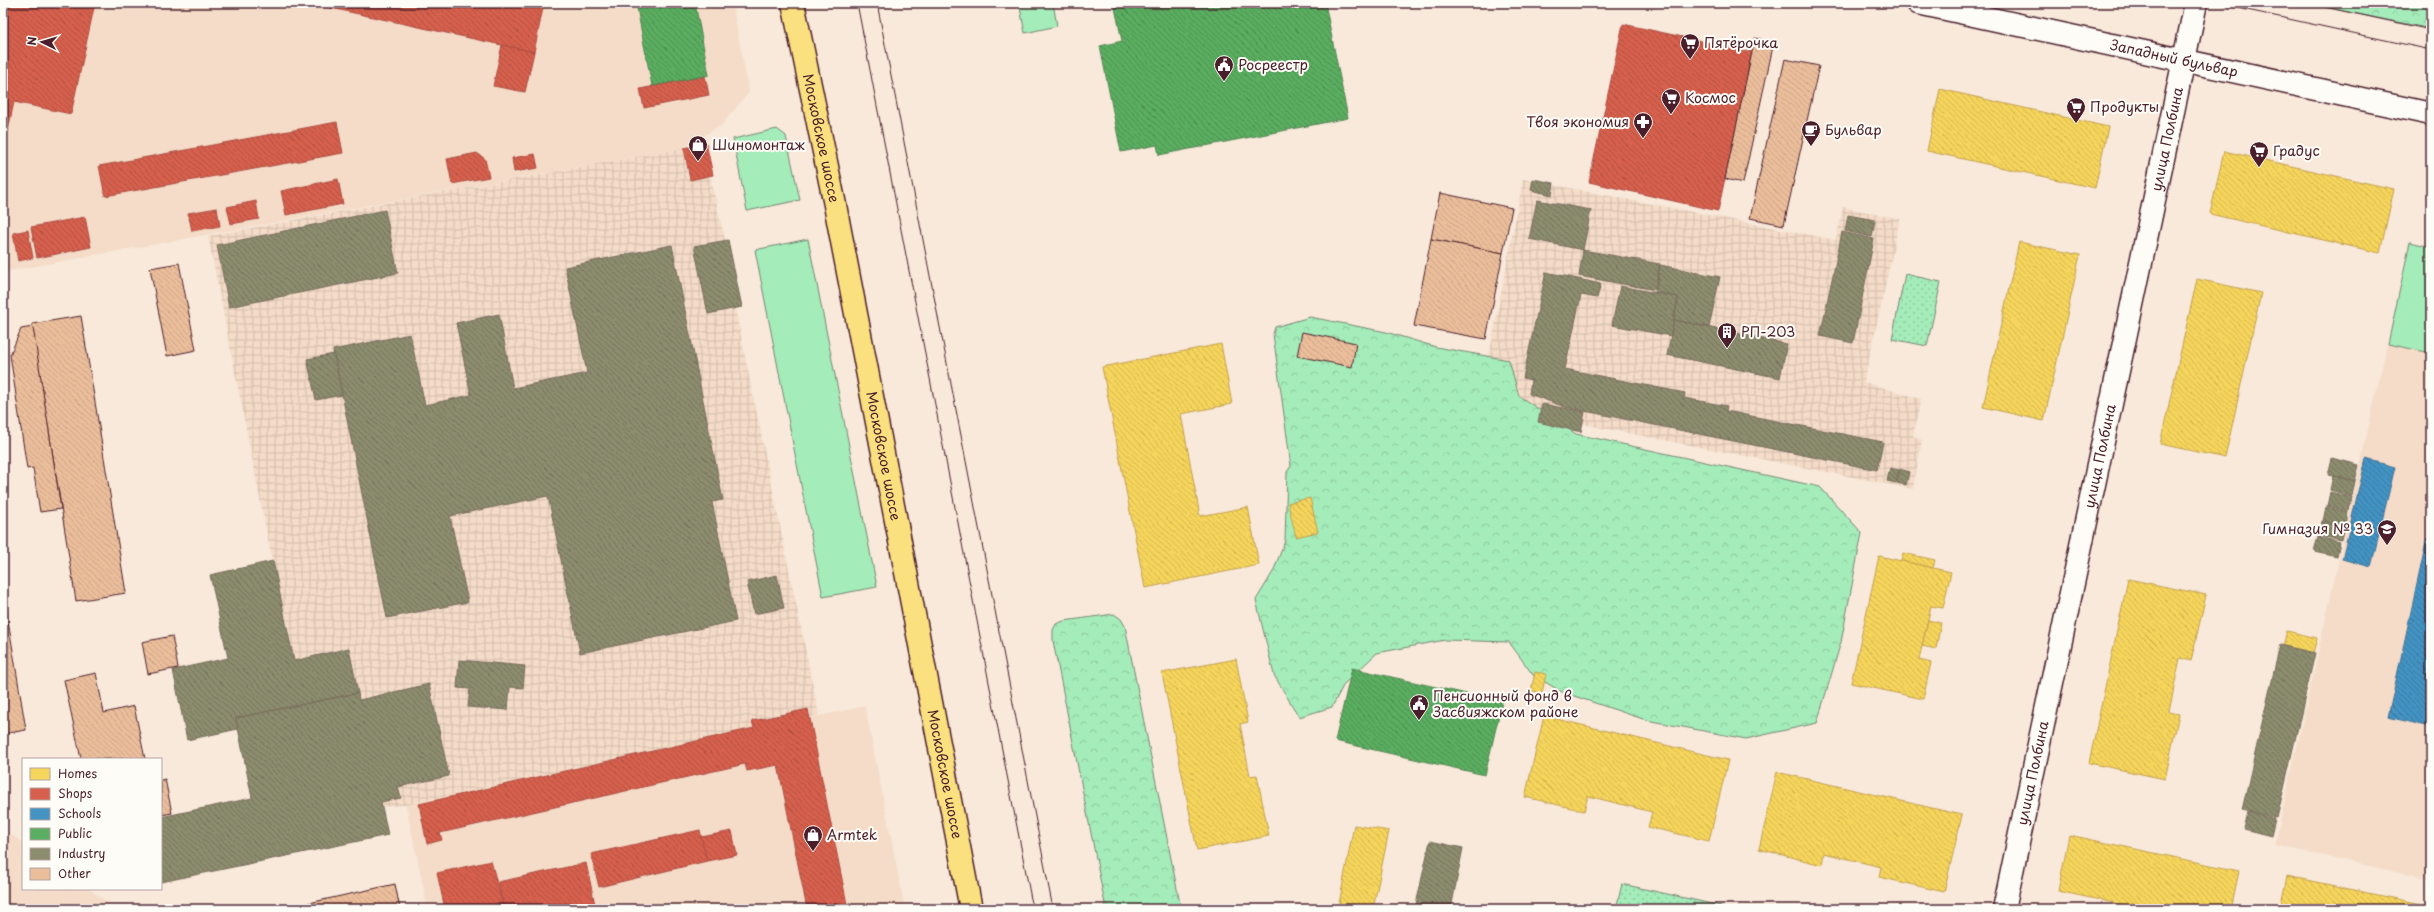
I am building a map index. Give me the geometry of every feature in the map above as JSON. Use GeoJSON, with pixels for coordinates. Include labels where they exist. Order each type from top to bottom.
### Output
{"type":"FeatureCollection","features":[{"type":"Feature","properties":{"kind":"main road","name":"Московское шоссе"},"geometry":{"type":"LineString","coordinates":[[793,3],[835,205],[971,909]]}},
{"type":"Feature","properties":{"kind":"street","name":"Западный бульвар"},"geometry":{"type":"LineString","coordinates":[[1918,3],[2431,114]]}},
{"type":"Feature","properties":{"kind":"street","name":"улица Полбина"},"geometry":{"type":"LineString","coordinates":[[2004,909],[2196,3]]}},
{"type":"Feature","properties":{"kind":"shaded area"},"geometry":{"type":"Polygon","coordinates":[[[3,3],[732,3],[749,92],[722,125],[683,148],[3,272],[3,3]]]}},
{"type":"Feature","properties":{"kind":"shaded area"},"geometry":{"type":"Polygon","coordinates":[[[683,148],[689,180],[710,176],[725,240],[728,240],[742,307],[735,308],[819,715],[406,805],[322,812],[208,236],[683,148]]]}},
{"type":"Feature","properties":{"kind":"shaded area"},"geometry":{"type":"Polygon","coordinates":[[[1523,179],[1836,240],[1843,207],[1900,219],[1864,382],[1921,399],[1913,436],[1922,440],[1913,489],[1480,404],[1523,179]]]}},
{"type":"Feature","properties":{"kind":"shaded area","name":"Гимназия № 33"},"geometry":{"type":"Polygon","coordinates":[[[2410,242],[2431,247],[2431,880],[2275,845],[2410,242]]]}},
{"type":"Feature","properties":{"kind":"shaded area"},"geometry":{"type":"Polygon","coordinates":[[[865,706],[905,909],[428,909],[406,805],[865,706]]]}},
{"type":"Feature","properties":{"kind":"shaded area"},"geometry":{"type":"Polygon","coordinates":[[[3,829],[22,842],[22,890],[90,890],[117,909],[3,909],[3,829]]]}},
{"type":"Feature","properties":{"kind":"green space"},"geometry":{"type":"Polygon","coordinates":[[[1019,3],[1053,3],[1057,26],[1025,33],[1019,3]]]}},
{"type":"Feature","properties":{"kind":"green space"},"geometry":{"type":"Polygon","coordinates":[[[2327,3],[2431,3],[2431,29],[2334,9],[2327,3]]]}},
{"type":"Feature","properties":{"kind":"green space"},"geometry":{"type":"Polygon","coordinates":[[[777,129],[786,136],[800,200],[747,211],[733,139],[777,129]]]}},
{"type":"Feature","properties":{"kind":"green space"},"geometry":{"type":"Polygon","coordinates":[[[808,239],[877,587],[823,597],[755,250],[808,239]]]}},
{"type":"Feature","properties":{"kind":"green space"},"geometry":{"type":"Polygon","coordinates":[[[2410,242],[2431,247],[2431,353],[2388,344],[2410,242]]]}},
{"type":"Feature","properties":{"kind":"green space"},"geometry":{"type":"Polygon","coordinates":[[[1905,274],[1941,282],[1927,346],[1892,339],[1905,274]]]}},
{"type":"Feature","properties":{"kind":"green space"},"geometry":{"type":"Polygon","coordinates":[[[1310,317],[1386,332],[1436,347],[1509,360],[1519,396],[1576,434],[1820,487],[1862,533],[1841,642],[1817,723],[1746,739],[1646,720],[1562,692],[1533,675],[1509,642],[1445,640],[1377,653],[1344,684],[1332,707],[1299,717],[1274,675],[1256,600],[1273,572],[1285,541],[1287,472],[1291,466],[1273,334],[1275,327],[1310,317]]]}},
{"type":"Feature","properties":{"kind":"green space"},"geometry":{"type":"Polygon","coordinates":[[[1114,614],[1121,619],[1125,626],[1181,909],[1106,909],[1053,641],[1053,630],[1056,624],[1064,621],[1114,614]]]}},
{"type":"Feature","properties":{"kind":"green space"},"geometry":{"type":"Polygon","coordinates":[[[1622,884],[1721,906],[1720,909],[1616,909],[1622,884]]]}},
{"type":"Feature","properties":{"kind":"building: Homes"},"geometry":{"type":"Polygon","coordinates":[[[1940,89],[2108,127],[2095,188],[1927,151],[1940,89]]]}},
{"type":"Feature","properties":{"kind":"building: Homes"},"geometry":{"type":"Polygon","coordinates":[[[2224,151],[2394,189],[2380,253],[2210,214],[2224,151]]]}},
{"type":"Feature","properties":{"kind":"building: Homes"},"geometry":{"type":"Polygon","coordinates":[[[2019,242],[2080,255],[2044,421],[1983,407],[2019,242]]]}},
{"type":"Feature","properties":{"kind":"building: Homes"},"geometry":{"type":"Polygon","coordinates":[[[2197,279],[2261,293],[2225,458],[2160,444],[2197,279]]]}},
{"type":"Feature","properties":{"kind":"building: Homes"},"geometry":{"type":"Polygon","coordinates":[[[1221,344],[1232,404],[1181,414],[1200,516],[1248,507],[1259,565],[1145,588],[1102,367],[1221,344]]]}},
{"type":"Feature","properties":{"kind":"building: Homes"},"geometry":{"type":"Polygon","coordinates":[[[1310,498],[1318,532],[1296,537],[1288,503],[1310,498]]]}},
{"type":"Feature","properties":{"kind":"building: Homes"},"geometry":{"type":"Polygon","coordinates":[[[1903,553],[1935,560],[1933,568],[1901,561],[1903,553]]]}},
{"type":"Feature","properties":{"kind":"building: Homes"},"geometry":{"type":"Polygon","coordinates":[[[1879,556],[1951,572],[1943,608],[1931,606],[1922,646],[1919,660],[1931,663],[1923,699],[1851,683],[1879,556]]]}},
{"type":"Feature","properties":{"kind":"building: Homes"},"geometry":{"type":"Polygon","coordinates":[[[2128,579],[2206,595],[2191,661],[2180,658],[2169,712],[2179,714],[2165,779],[2089,763],[2128,579]]]}},
{"type":"Feature","properties":{"kind":"building: Homes"},"geometry":{"type":"Polygon","coordinates":[[[1928,620],[1941,623],[1936,649],[1922,646],[1928,620]]]}},
{"type":"Feature","properties":{"kind":"building: Homes"},"geometry":{"type":"Polygon","coordinates":[[[2287,631],[2317,638],[2313,653],[2283,646],[2287,631]]]}},
{"type":"Feature","properties":{"kind":"building: Homes"},"geometry":{"type":"Polygon","coordinates":[[[1236,659],[1248,722],[1240,724],[1250,776],[1257,775],[1269,836],[1197,850],[1162,673],[1236,659]]]}},
{"type":"Feature","properties":{"kind":"building: Homes"},"geometry":{"type":"Polygon","coordinates":[[[1535,672],[1546,674],[1542,693],[1531,691],[1535,672]]]}},
{"type":"Feature","properties":{"kind":"building: Homes"},"geometry":{"type":"Polygon","coordinates":[[[1544,716],[1728,760],[1709,841],[1648,827],[1652,812],[1588,796],[1584,811],[1525,797],[1544,716]]]}},
{"type":"Feature","properties":{"kind":"building: Homes"},"geometry":{"type":"Polygon","coordinates":[[[1777,772],[1962,815],[1944,892],[1879,877],[1881,867],[1824,853],[1822,865],[1759,849],[1777,772]]]}},
{"type":"Feature","properties":{"kind":"building: Homes"},"geometry":{"type":"Polygon","coordinates":[[[1354,825],[1389,831],[1373,909],[1338,909],[1354,825]]]}},
{"type":"Feature","properties":{"kind":"building: Homes"},"geometry":{"type":"Polygon","coordinates":[[[2069,835],[2239,871],[2231,909],[2142,909],[2058,891],[2069,835]]]}},
{"type":"Feature","properties":{"kind":"building: Homes"},"geometry":{"type":"Polygon","coordinates":[[[2287,876],[2431,906],[2431,909],[2280,909],[2287,876]]]}},
{"type":"Feature","properties":{"kind":"building: Shops"},"geometry":{"type":"Polygon","coordinates":[[[3,3],[95,3],[71,114],[14,102],[3,154],[3,3]]]}},
{"type":"Feature","properties":{"kind":"building: Shops"},"geometry":{"type":"Polygon","coordinates":[[[308,3],[544,3],[534,52],[308,3]]]}},
{"type":"Feature","properties":{"kind":"building: Shops","name":"Космос"},"geometry":{"type":"Polygon","coordinates":[[[1623,24],[1752,52],[1718,211],[1589,182],[1623,24]]]}},
{"type":"Feature","properties":{"kind":"building: Shops"},"geometry":{"type":"Polygon","coordinates":[[[502,45],[534,52],[525,92],[493,86],[502,45]]]}},
{"type":"Feature","properties":{"kind":"building: Shops"},"geometry":{"type":"Polygon","coordinates":[[[705,76],[709,95],[644,108],[640,89],[705,76]]]}},
{"type":"Feature","properties":{"kind":"building: Shops"},"geometry":{"type":"Polygon","coordinates":[[[337,122],[343,153],[105,196],[99,166],[337,122]]]}},
{"type":"Feature","properties":{"kind":"building: Shops","name":"Шиномонтаж"},"geometry":{"type":"Polygon","coordinates":[[[706,143],[713,175],[690,180],[684,148],[706,143]]]}},
{"type":"Feature","properties":{"kind":"building: Shops"},"geometry":{"type":"Polygon","coordinates":[[[477,153],[485,159],[489,177],[452,184],[447,159],[477,153]]]}},
{"type":"Feature","properties":{"kind":"building: Shops"},"geometry":{"type":"Polygon","coordinates":[[[535,154],[538,168],[514,172],[512,158],[535,154]]]}},
{"type":"Feature","properties":{"kind":"building: Shops"},"geometry":{"type":"Polygon","coordinates":[[[338,179],[343,204],[286,215],[281,191],[338,179]]]}},
{"type":"Feature","properties":{"kind":"building: Shops"},"geometry":{"type":"Polygon","coordinates":[[[256,201],[259,219],[231,224],[227,207],[256,201]]]}},
{"type":"Feature","properties":{"kind":"building: Shops"},"geometry":{"type":"Polygon","coordinates":[[[217,208],[220,226],[192,231],[188,213],[217,208]]]}},
{"type":"Feature","properties":{"kind":"building: Shops"},"geometry":{"type":"Polygon","coordinates":[[[85,217],[91,247],[37,258],[31,227],[85,217]]]}},
{"type":"Feature","properties":{"kind":"building: Shops"},"geometry":{"type":"Polygon","coordinates":[[[28,230],[33,258],[18,261],[13,233],[28,230]]]}},
{"type":"Feature","properties":{"kind":"building: Shops"},"geometry":{"type":"Polygon","coordinates":[[[808,709],[848,909],[807,909],[778,765],[747,771],[745,764],[440,833],[442,840],[427,844],[419,804],[754,728],[752,721],[808,709]]]}},
{"type":"Feature","properties":{"kind":"building: Shops"},"geometry":{"type":"Polygon","coordinates":[[[700,830],[707,861],[599,887],[591,854],[700,830]]]}},
{"type":"Feature","properties":{"kind":"building: Shops"},"geometry":{"type":"Polygon","coordinates":[[[732,831],[737,855],[707,861],[701,837],[732,831]]]}},
{"type":"Feature","properties":{"kind":"building: Shops"},"geometry":{"type":"Polygon","coordinates":[[[491,861],[504,909],[445,909],[437,873],[491,861]]]}},
{"type":"Feature","properties":{"kind":"building: Shops"},"geometry":{"type":"Polygon","coordinates":[[[586,863],[596,909],[504,909],[498,882],[586,863]]]}},
{"type":"Feature","properties":{"kind":"building: Schools"},"geometry":{"type":"Polygon","coordinates":[[[2366,459],[2395,467],[2371,567],[2342,559],[2366,459]]]}},
{"type":"Feature","properties":{"kind":"building: Schools"},"geometry":{"type":"Polygon","coordinates":[[[2427,538],[2431,539],[2431,727],[2388,717],[2427,538]]]}},
{"type":"Feature","properties":{"kind":"building: Public"},"geometry":{"type":"Polygon","coordinates":[[[636,3],[695,3],[709,75],[652,86],[636,3]]]}},
{"type":"Feature","properties":{"kind":"building: Public","name":"Росреестр"},"geometry":{"type":"Polygon","coordinates":[[[1114,3],[1325,3],[1348,118],[1159,155],[1157,145],[1121,152],[1100,46],[1122,41],[1114,3]]]}},
{"type":"Feature","properties":{"kind":"building: Public","name":"Пенсионный фонд в Засвияжском районе"},"geometry":{"type":"Polygon","coordinates":[[[1352,668],[1502,702],[1485,775],[1335,741],[1352,668]]]}},
{"type":"Feature","properties":{"kind":"building: Industry"},"geometry":{"type":"Polygon","coordinates":[[[1533,179],[1554,183],[1552,195],[1531,190],[1533,179]]]}},
{"type":"Feature","properties":{"kind":"building: Industry"},"geometry":{"type":"Polygon","coordinates":[[[1537,200],[1591,210],[1583,250],[1529,239],[1537,200]]]}},
{"type":"Feature","properties":{"kind":"building: Industry"},"geometry":{"type":"Polygon","coordinates":[[[385,210],[398,273],[229,307],[217,245],[385,210]]]}},
{"type":"Feature","properties":{"kind":"building: Industry"},"geometry":{"type":"Polygon","coordinates":[[[1848,215],[1875,220],[1872,237],[1845,231],[1848,215]]]}},
{"type":"Feature","properties":{"kind":"building: Industry"},"geometry":{"type":"Polygon","coordinates":[[[1842,232],[1874,239],[1853,343],[1820,336],[1842,232]]]}},
{"type":"Feature","properties":{"kind":"building: Industry"},"geometry":{"type":"Polygon","coordinates":[[[728,240],[742,307],[708,314],[694,246],[728,240]]]}},
{"type":"Feature","properties":{"kind":"building: Industry"},"geometry":{"type":"Polygon","coordinates":[[[672,245],[723,500],[712,502],[736,621],[580,653],[548,496],[450,516],[468,602],[387,618],[333,350],[410,334],[425,405],[471,395],[456,323],[499,314],[513,388],[587,373],[565,267],[672,245]]]}},
{"type":"Feature","properties":{"kind":"building: Industry"},"geometry":{"type":"Polygon","coordinates":[[[1583,250],[1660,264],[1655,290],[1579,276],[1583,250]]]}},
{"type":"Feature","properties":{"kind":"building: Industry"},"geometry":{"type":"Polygon","coordinates":[[[1660,265],[1720,277],[1709,327],[1674,320],[1678,297],[1655,292],[1660,265]]]}},
{"type":"Feature","properties":{"kind":"building: Industry"},"geometry":{"type":"Polygon","coordinates":[[[1546,272],[1601,284],[1597,298],[1581,295],[1565,369],[1685,393],[1684,398],[1727,406],[1726,411],[1883,442],[1877,470],[1565,407],[1529,394],[1531,380],[1523,378],[1546,272]]]}},
{"type":"Feature","properties":{"kind":"building: Industry"},"geometry":{"type":"Polygon","coordinates":[[[1620,286],[1678,297],[1671,336],[1612,325],[1620,286]]]}},
{"type":"Feature","properties":{"kind":"building: Industry","name":"РП-203"},"geometry":{"type":"Polygon","coordinates":[[[1674,320],[1787,344],[1780,378],[1667,355],[1674,320]]]}},
{"type":"Feature","properties":{"kind":"building: Industry"},"geometry":{"type":"Polygon","coordinates":[[[334,354],[342,395],[316,400],[307,359],[334,354]]]}},
{"type":"Feature","properties":{"kind":"building: Industry"},"geometry":{"type":"Polygon","coordinates":[[[1542,404],[1585,412],[1581,432],[1538,422],[1542,404]]]}},
{"type":"Feature","properties":{"kind":"building: Industry"},"geometry":{"type":"Polygon","coordinates":[[[2332,458],[2359,465],[2355,481],[2328,475],[2332,458]]]}},
{"type":"Feature","properties":{"kind":"building: Industry"},"geometry":{"type":"Polygon","coordinates":[[[1890,468],[1899,470],[1896,483],[1887,481],[1890,468]]]}},
{"type":"Feature","properties":{"kind":"building: Industry"},"geometry":{"type":"Polygon","coordinates":[[[1900,469],[1909,472],[1906,485],[1897,483],[1900,469]]]}},
{"type":"Feature","properties":{"kind":"building: Industry"},"geometry":{"type":"Polygon","coordinates":[[[2333,476],[2355,481],[2352,496],[2330,490],[2333,476]]]}},
{"type":"Feature","properties":{"kind":"building: Industry"},"geometry":{"type":"Polygon","coordinates":[[[2330,492],[2352,497],[2349,511],[2327,506],[2330,492]]]}},
{"type":"Feature","properties":{"kind":"building: Industry"},"geometry":{"type":"Polygon","coordinates":[[[2326,507],[2348,512],[2346,526],[2323,521],[2326,507]]]}},
{"type":"Feature","properties":{"kind":"building: Industry"},"geometry":{"type":"Polygon","coordinates":[[[2322,521],[2345,526],[2342,540],[2319,536],[2322,521]]]}},
{"type":"Feature","properties":{"kind":"building: Industry"},"geometry":{"type":"Polygon","coordinates":[[[2318,537],[2340,542],[2337,556],[2314,551],[2318,537]]]}},
{"type":"Feature","properties":{"kind":"building: Industry"},"geometry":{"type":"Polygon","coordinates":[[[273,561],[294,661],[349,648],[358,693],[236,718],[238,729],[187,740],[173,670],[228,658],[210,575],[273,561]]]}},
{"type":"Feature","properties":{"kind":"building: Industry"},"geometry":{"type":"Polygon","coordinates":[[[777,575],[784,608],[754,614],[747,582],[777,575]]]}},
{"type":"Feature","properties":{"kind":"building: Industry"},"geometry":{"type":"Polygon","coordinates":[[[2280,645],[2315,653],[2277,818],[2242,810],[2280,645]]]}},
{"type":"Feature","properties":{"kind":"building: Industry"},"geometry":{"type":"Polygon","coordinates":[[[459,660],[525,666],[523,688],[510,687],[508,710],[468,707],[470,689],[457,688],[459,660]]]}},
{"type":"Feature","properties":{"kind":"building: Industry"},"geometry":{"type":"Polygon","coordinates":[[[429,684],[449,776],[398,787],[401,798],[381,802],[388,835],[162,882],[162,817],[252,798],[236,718],[358,693],[359,700],[429,684]]]}},
{"type":"Feature","properties":{"kind":"building: Industry"},"geometry":{"type":"Polygon","coordinates":[[[2248,812],[2275,819],[2271,836],[2244,829],[2248,812]]]}},
{"type":"Feature","properties":{"kind":"building: Industry"},"geometry":{"type":"Polygon","coordinates":[[[1430,841],[1463,848],[1451,909],[1415,909],[1430,841]]]}},
{"type":"Feature","properties":{"kind":"building: Other"},"geometry":{"type":"Polygon","coordinates":[[[1755,38],[1774,42],[1743,183],[1725,179],[1755,38]]]}},
{"type":"Feature","properties":{"kind":"building: Other"},"geometry":{"type":"Polygon","coordinates":[[[1785,59],[1819,66],[1784,225],[1750,218],[1785,59]]]}},
{"type":"Feature","properties":{"kind":"building: Other"},"geometry":{"type":"Polygon","coordinates":[[[1440,193],[1512,208],[1503,253],[1431,239],[1440,193]]]}},
{"type":"Feature","properties":{"kind":"building: Other"},"geometry":{"type":"Polygon","coordinates":[[[1431,239],[1503,253],[1486,339],[1414,326],[1431,239]]]}},
{"type":"Feature","properties":{"kind":"building: Other"},"geometry":{"type":"Polygon","coordinates":[[[179,263],[196,350],[167,356],[150,268],[179,263]]]}},
{"type":"Feature","properties":{"kind":"building: Other"},"geometry":{"type":"Polygon","coordinates":[[[81,316],[126,593],[76,601],[32,324],[81,316]]]}},
{"type":"Feature","properties":{"kind":"building: Other"},"geometry":{"type":"Polygon","coordinates":[[[33,327],[61,509],[40,512],[33,468],[27,469],[10,355],[21,329],[33,327]]]}},
{"type":"Feature","properties":{"kind":"building: Other"},"geometry":{"type":"Polygon","coordinates":[[[1302,332],[1356,343],[1352,367],[1297,356],[1302,332]]]}},
{"type":"Feature","properties":{"kind":"building: Other"},"geometry":{"type":"Polygon","coordinates":[[[3,590],[26,730],[3,734],[3,590]]]}},
{"type":"Feature","properties":{"kind":"building: Other"},"geometry":{"type":"Polygon","coordinates":[[[172,636],[178,668],[148,674],[142,642],[172,636]]]}},
{"type":"Feature","properties":{"kind":"building: Other"},"geometry":{"type":"Polygon","coordinates":[[[96,673],[104,713],[134,706],[145,758],[81,758],[64,680],[96,673]]]}},
{"type":"Feature","properties":{"kind":"building: Other"},"geometry":{"type":"Polygon","coordinates":[[[165,779],[172,813],[162,815],[162,780],[165,779]]]}},
{"type":"Feature","properties":{"kind":"building: Other"},"geometry":{"type":"Polygon","coordinates":[[[395,884],[400,909],[282,909],[395,884]]]}},
{"type":"Feature","properties":{"kind":"tram line"},"geometry":{"type":"LineString","coordinates":[[857,3],[1033,909]]}},
{"type":"Feature","properties":{"kind":"tram line"},"geometry":{"type":"LineString","coordinates":[[877,3],[1053,909]]}},
{"type":"Feature","properties":{"kind":"tram line"},"geometry":{"type":"LineString","coordinates":[[2215,3],[2431,50]]}},
{"type":"Feature","properties":{"kind":"tram line"},"geometry":{"type":"LineString","coordinates":[[2306,3],[2431,30]]}},
{"type":"Feature","properties":{"kind":"place","name":"Пятёрочка"},"geometry":{"type":"Point","coordinates":[1690,60]}},
{"type":"Feature","properties":{"kind":"place","name":"Росреестр"},"geometry":{"type":"Point","coordinates":[1224,82]}},
{"type":"Feature","properties":{"kind":"place","name":"Космос"},"geometry":{"type":"Point","coordinates":[1671,115]}},
{"type":"Feature","properties":{"kind":"place","name":"Продукты"},"geometry":{"type":"Point","coordinates":[2076,124]}},
{"type":"Feature","properties":{"kind":"place","name":"Твоя экономия"},"geometry":{"type":"Point","coordinates":[1643,139]}},
{"type":"Feature","properties":{"kind":"place","name":"Бульвар"},"geometry":{"type":"Point","coordinates":[1811,147]}},
{"type":"Feature","properties":{"kind":"place","name":"Шиномонтаж"},"geometry":{"type":"Point","coordinates":[698,162]}},
{"type":"Feature","properties":{"kind":"place","name":"Градус"},"geometry":{"type":"Point","coordinates":[2259,168]}},
{"type":"Feature","properties":{"kind":"place","name":"РП-203"},"geometry":{"type":"Point","coordinates":[1727,349]}},
{"type":"Feature","properties":{"kind":"place","name":"Гимназия № 33"},"geometry":{"type":"Point","coordinates":[2387,546]}},
{"type":"Feature","properties":{"kind":"place","name":"Пенсионный фонд в Засвияжском районе"},"geometry":{"type":"Point","coordinates":[1419,721]}},
{"type":"Feature","properties":{"kind":"place","name":"Armtek"},"geometry":{"type":"Point","coordinates":[813,852]}}]}
